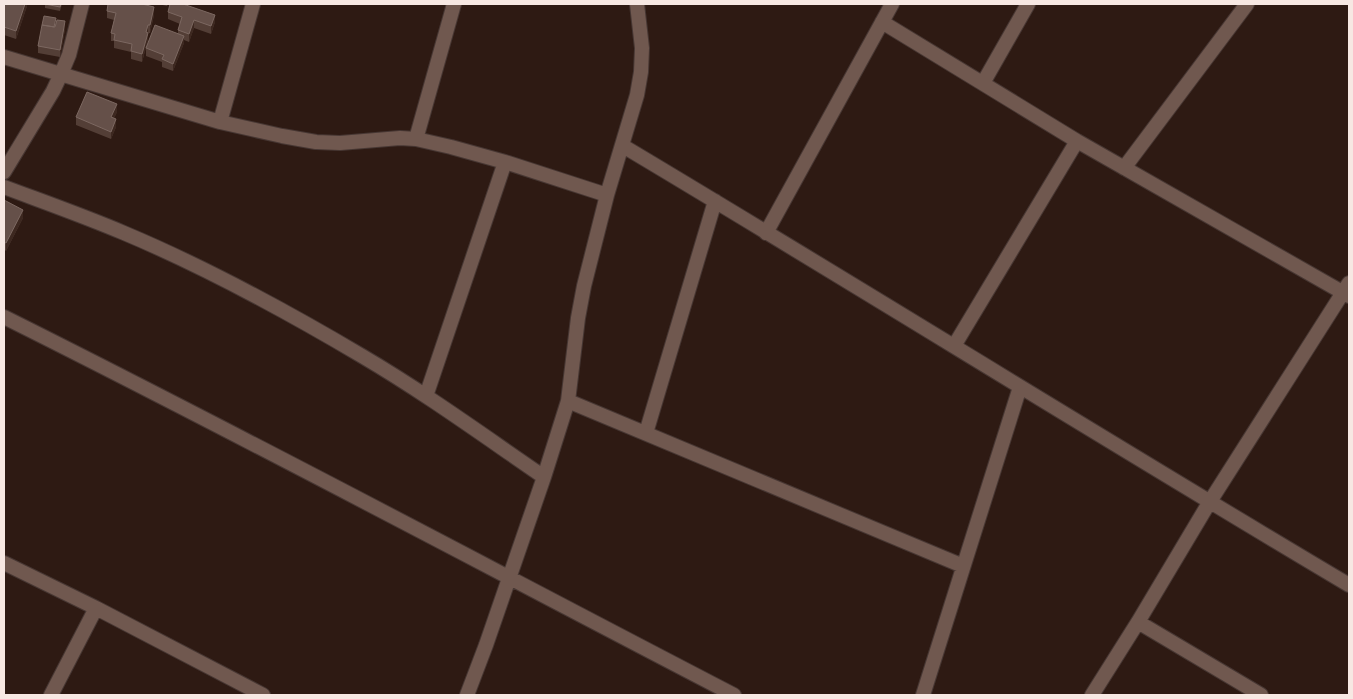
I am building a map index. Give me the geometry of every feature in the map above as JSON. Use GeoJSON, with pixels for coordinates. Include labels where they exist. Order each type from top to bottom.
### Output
{"type":"FeatureCollection","features":[{"type":"Feature","properties":{"kind":"street"},"geometry":{"type":"LineString","coordinates":[[4,172],[61,74],[69,54],[82,4]]}},
{"type":"Feature","properties":{"kind":"street"},"geometry":{"type":"LineString","coordinates":[[220,122],[253,4]]}},
{"type":"Feature","properties":{"kind":"street"},"geometry":{"type":"LineString","coordinates":[[416,139],[454,4]]}},
{"type":"Feature","properties":{"kind":"street"},"geometry":{"type":"LineString","coordinates":[[467,695],[509,579],[568,401],[578,318],[583,294],[607,195],[637,95],[641,72],[642,48],[637,4]]}},
{"type":"Feature","properties":{"kind":"street"},"geometry":{"type":"LineString","coordinates":[[766,233],[892,4]]}},
{"type":"Feature","properties":{"kind":"street"},"geometry":{"type":"LineString","coordinates":[[983,84],[1028,4]]}},
{"type":"Feature","properties":{"kind":"street"},"geometry":{"type":"LineString","coordinates":[[1124,168],[1247,4]]}},
{"type":"Feature","properties":{"kind":"street"},"geometry":{"type":"LineString","coordinates":[[882,22],[1077,141],[1347,290],[1209,502],[1092,695]]}},
{"type":"Feature","properties":{"kind":"street"},"geometry":{"type":"LineString","coordinates":[[4,57],[220,122],[316,142],[340,143],[416,139],[505,162],[607,195]]}},
{"type":"Feature","properties":{"kind":"street"},"geometry":{"type":"LineString","coordinates":[[954,346],[1077,141]]}},
{"type":"Feature","properties":{"kind":"street"},"geometry":{"type":"LineString","coordinates":[[622,146],[716,201],[1209,502],[1349,585]]}},
{"type":"Feature","properties":{"kind":"street"},"geometry":{"type":"LineString","coordinates":[[426,396],[505,162]]}},
{"type":"Feature","properties":{"kind":"street"},"geometry":{"type":"LineString","coordinates":[[4,187],[115,230],[188,262],[329,336],[426,396],[544,477]]}},
{"type":"Feature","properties":{"kind":"street"},"geometry":{"type":"LineString","coordinates":[[646,433],[716,201]]}},
{"type":"Feature","properties":{"kind":"street"},"geometry":{"type":"LineString","coordinates":[[4,317],[146,388],[734,695]]}},
{"type":"Feature","properties":{"kind":"street"},"geometry":{"type":"LineString","coordinates":[[922,695],[1020,387]]}},
{"type":"Feature","properties":{"kind":"street"},"geometry":{"type":"LineString","coordinates":[[568,401],[963,566]]}},
{"type":"Feature","properties":{"kind":"street"},"geometry":{"type":"LineString","coordinates":[[4,563],[96,608],[264,695]]}},
{"type":"Feature","properties":{"kind":"street"},"geometry":{"type":"LineString","coordinates":[[51,695],[96,608]]}},
{"type":"Feature","properties":{"kind":"street"},"geometry":{"type":"LineString","coordinates":[[1138,622],[1261,695]]}},
{"type":"Feature","properties":{"kind":"building"},"geometry":{"type":"Polygon","coordinates":[[[4,4],[25,4],[16,31],[4,27],[4,4]]]}},
{"type":"Feature","properties":{"kind":"building"},"geometry":{"type":"Polygon","coordinates":[[[45,4],[61,4],[60,7],[45,4]]]}},
{"type":"Feature","properties":{"kind":"building"},"geometry":{"type":"Polygon","coordinates":[[[108,4],[142,4],[154,7],[150,25],[148,25],[146,32],[148,33],[142,54],[131,51],[132,44],[114,40],[115,34],[111,33],[116,13],[107,11],[108,4]]]}},
{"type":"Feature","properties":{"kind":"building"},"geometry":{"type":"Polygon","coordinates":[[[170,4],[183,4],[215,15],[211,26],[194,20],[189,34],[178,30],[182,17],[168,12],[170,4]]]}},
{"type":"Feature","properties":{"kind":"building"},"geometry":{"type":"Polygon","coordinates":[[[44,16],[56,18],[54,27],[42,25],[44,16]]]}},
{"type":"Feature","properties":{"kind":"building"},"geometry":{"type":"Polygon","coordinates":[[[57,20],[65,21],[60,50],[38,46],[42,25],[55,27],[57,20]]]}},
{"type":"Feature","properties":{"kind":"building"},"geometry":{"type":"Polygon","coordinates":[[[155,25],[184,36],[173,64],[162,59],[164,55],[146,48],[155,25]]]}},
{"type":"Feature","properties":{"kind":"building"},"geometry":{"type":"Polygon","coordinates":[[[87,92],[117,104],[111,117],[116,119],[111,132],[76,117],[87,92]]]}},
{"type":"Feature","properties":{"kind":"building"},"geometry":{"type":"Polygon","coordinates":[[[4,200],[23,210],[6,243],[4,242],[4,200]]]}}]}
